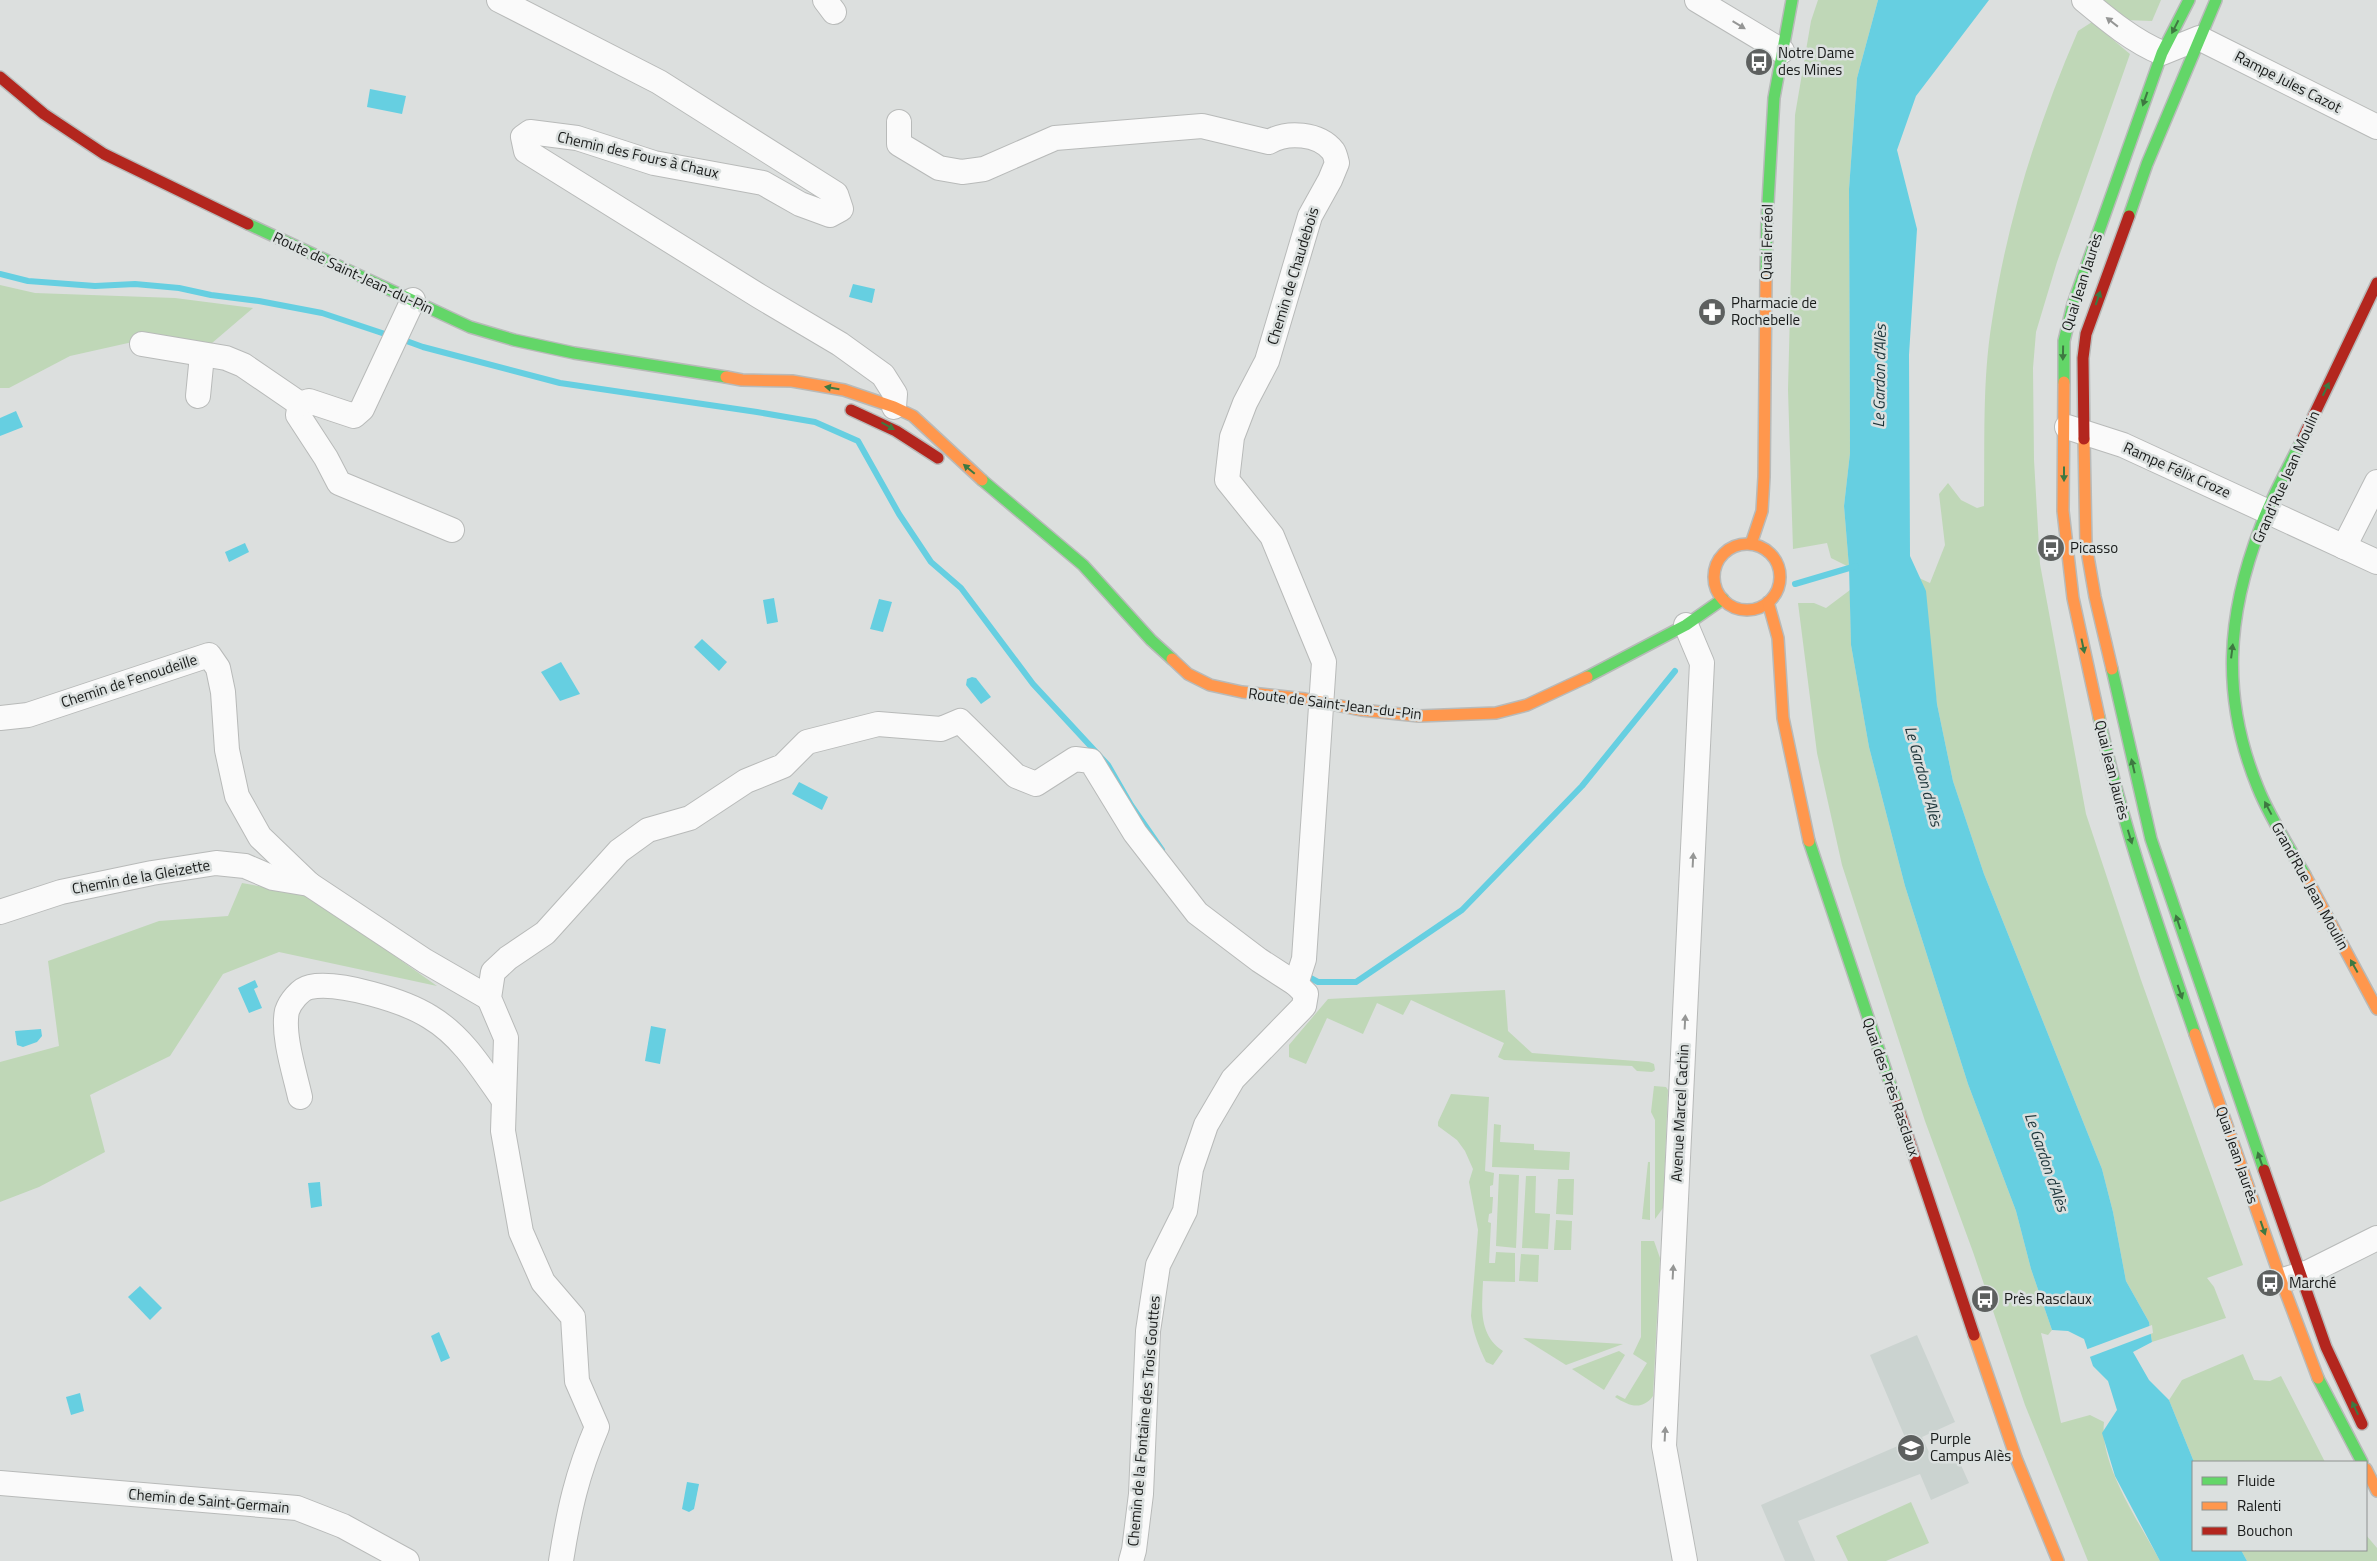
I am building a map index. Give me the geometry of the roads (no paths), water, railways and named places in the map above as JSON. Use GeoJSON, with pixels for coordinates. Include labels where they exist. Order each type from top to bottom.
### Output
{"type":"FeatureCollection","features":[{"type":"Feature","properties":{"kind":"main road","name":"Quai Ferréol"},"geometry":{"type":"LineString","coordinates":[[1751,544],[1762,511],[1764,477],[1767,220],[1774,98],[1792,0]]}},
{"type":"Feature","properties":{"kind":"main road","name":"Quai Jean Jaurès"},"geometry":{"type":"LineString","coordinates":[[2189,0],[2150,48],[2064,341],[2086,545],[2095,597],[2148,830],[2213,1024],[2290,1277],[2315,1372],[2361,1461]]}},
{"type":"Feature","properties":{"kind":"main road"},"geometry":{"type":"LineString","coordinates":[[2198,0],[2193,19],[2199,38]]}},
{"type":"Feature","properties":{"kind":"main road","name":"Quai Jean Jaurès"},"geometry":{"type":"LineString","coordinates":[[2216,0],[2147,164],[2086,334],[2064,511],[2073,598],[2113,782],[2164,945],[2290,1277],[2368,1436]]}},
{"type":"Feature","properties":{"kind":"main road"},"geometry":{"type":"LineString","coordinates":[[2150,48],[2166,77]]}},
{"type":"Feature","properties":{"kind":"main road","name":"Route de Saint-Jean-du-Pin"},"geometry":{"type":"LineString","coordinates":[[0,76],[44,114],[104,154],[192,198],[470,327],[514,340],[574,353],[742,380],[792,380],[826,386],[894,407],[913,416],[955,457],[1083,565],[1151,640],[1188,674],[1210,685],[1242,692],[1322,702],[1361,710],[1419,716],[1496,713],[1527,705],[1554,694],[1686,625],[1716,604]]}},
{"type":"Feature","properties":{"kind":"main road"},"geometry":{"type":"LineString","coordinates":[[2147,164],[2161,102]]}},
{"type":"Feature","properties":{"kind":"main road","name":"Grand'Rue Jean Moulin"},"geometry":{"type":"LineString","coordinates":[[2377,283],[2261,525],[2240,592],[2231,660],[2236,718],[2258,789],[2377,1009]]}},
{"type":"Feature","properties":{"kind":"main road","name":"Route de Saint-Jean-du-Pin"},"geometry":{"type":"LineString","coordinates":[[742,380],[756,387],[789,393]]}},
{"type":"Feature","properties":{"kind":"main road","name":"Route de Saint-Jean-du-Pin"},"geometry":{"type":"LineString","coordinates":[[844,407],[881,422],[915,441],[981,492],[1018,512]]}},
{"type":"Feature","properties":{"kind":"main road"},"geometry":{"type":"LineString","coordinates":[[1751,544],[1768,552],[1779,568],[1779,586],[1768,602],[1750,610],[1716,604],[1714,582],[1717,562],[1732,548],[1751,544]]}},
{"type":"Feature","properties":{"kind":"main road","name":"Quai des Près Rasclaux"},"geometry":{"type":"LineString","coordinates":[[1768,602],[1778,638],[1783,718],[1810,847],[2016,1458],[2058,1561]]}},
{"type":"Feature","properties":{"kind":"main road"},"geometry":{"type":"LineString","coordinates":[[2367,1471],[2377,1491]]}},
{"type":"Feature","properties":{"kind":"street","name":"Chemin des Fours à Chaux"},"geometry":{"type":"LineString","coordinates":[[499,0],[659,82],[836,194],[841,209],[830,215],[800,204],[763,183],[654,162],[577,138],[530,132],[523,137],[526,151],[758,296],[840,344],[883,375],[895,394],[894,407]]}},
{"type":"Feature","properties":{"kind":"street"},"geometry":{"type":"LineString","coordinates":[[1697,0],[1782,51]]}},
{"type":"Feature","properties":{"kind":"street"},"geometry":{"type":"LineString","coordinates":[[2084,0],[2150,48],[2199,38]]}},
{"type":"Feature","properties":{"kind":"street","name":"Rampe Jules Cazot"},"geometry":{"type":"LineString","coordinates":[[2199,38],[2377,127]]}},
{"type":"Feature","properties":{"kind":"street","name":"Chemin de Chaudebois"},"geometry":{"type":"LineString","coordinates":[[899,122],[898,144],[939,168],[962,172],[984,169],[1055,138],[1202,126],[1269,142],[1290,134],[1314,138],[1333,151],[1337,163],[1310,216],[1267,360],[1245,403],[1232,438],[1227,480],[1272,536],[1324,662],[1322,702]]}},
{"type":"Feature","properties":{"kind":"street"},"geometry":{"type":"LineString","coordinates":[[300,404],[309,401],[354,416],[362,409],[413,300]]}},
{"type":"Feature","properties":{"kind":"street"},"geometry":{"type":"LineString","coordinates":[[142,344],[226,358],[243,365],[300,404]]}},
{"type":"Feature","properties":{"kind":"street"},"geometry":{"type":"LineString","coordinates":[[198,396],[202,355]]}},
{"type":"Feature","properties":{"kind":"street"},"geometry":{"type":"LineString","coordinates":[[300,404],[298,415],[326,458],[339,483],[452,530]]}},
{"type":"Feature","properties":{"kind":"street","name":"Rampe Félix Croze"},"geometry":{"type":"LineString","coordinates":[[2074,429],[2123,445],[2377,562]]}},
{"type":"Feature","properties":{"kind":"street"},"geometry":{"type":"LineString","coordinates":[[2344,547],[2376,485]]}},
{"type":"Feature","properties":{"kind":"street","name":"Avenue Marcel Cachin"},"geometry":{"type":"LineString","coordinates":[[1685,1561],[1669,1483],[1664,1446],[1702,663],[1716,604]]}},
{"type":"Feature","properties":{"kind":"street","name":"Avenue Marcel Cachin"},"geometry":{"type":"LineString","coordinates":[[1686,625],[1702,663]]}},
{"type":"Feature","properties":{"kind":"street","name":"Chemin de Fenoudeille"},"geometry":{"type":"LineString","coordinates":[[0,718],[28,715],[209,655],[218,668],[223,692],[227,750],[237,796],[260,837],[309,884]]}},
{"type":"Feature","properties":{"kind":"street"},"geometry":{"type":"LineString","coordinates":[[561,1561],[570,1504],[583,1460],[597,1427],[577,1382],[574,1317],[543,1282],[521,1232],[503,1131],[506,1038],[489,998],[493,972],[508,958],[545,932],[619,851],[648,830],[690,818],[746,781],[783,766],[807,742],[878,724],[941,729],[960,721],[1016,776],[1036,784],[1075,759],[1090,760],[1135,833],[1197,913],[1259,960],[1296,984],[1304,959],[1322,702]]}},
{"type":"Feature","properties":{"kind":"street","name":"Chemin de la Gleizette"},"geometry":{"type":"LineString","coordinates":[[0,912],[61,892],[152,873],[216,863],[245,866],[273,878],[309,884],[425,961],[489,998]]}},
{"type":"Feature","properties":{"kind":"street","name":"Chemin de la Fontaine des Trois Gouttes"},"geometry":{"type":"LineString","coordinates":[[1131,1561],[1141,1494],[1148,1331],[1158,1265],[1185,1211],[1191,1169],[1206,1125],[1233,1079],[1304,1006],[1306,994],[1296,984]]}},
{"type":"Feature","properties":{"kind":"street"},"geometry":{"type":"LineString","coordinates":[[300,1097],[288,1044],[288,1011],[296,996],[308,987],[345,988],[392,999],[431,1017],[468,1048],[503,1099]]}},
{"type":"Feature","properties":{"kind":"street"},"geometry":{"type":"LineString","coordinates":[[2290,1277],[2377,1238]]}},
{"type":"Feature","properties":{"kind":"street","name":"Chemin de Saint-Germain"},"geometry":{"type":"LineString","coordinates":[[0,1484],[297,1508],[343,1526],[407,1561]]}},
{"type":"Feature","properties":{"kind":"water","name":"Le Gardon d'Alès"},"geometry":{"type":"Polygon","coordinates":[[[1878,0],[1989,0],[1916,96],[1897,150],[1917,229],[1909,355],[1910,556],[1926,591],[1937,704],[1953,781],[1984,874],[2102,1169],[2113,1212],[2126,1281],[2149,1322],[2152,1342],[2133,1352],[2149,1380],[2169,1400],[2194,1461],[2192,1461],[2192,1551],[2242,1551],[2247,1561],[2160,1561],[2115,1476],[2102,1433],[2117,1410],[2108,1381],[2093,1366],[2084,1339],[2068,1331],[2052,1330],[2031,1269],[2016,1211],[1968,1084],[1905,886],[1869,747],[1851,645],[1849,567],[1844,506],[1850,453],[1849,189],[1857,78],[1878,0]]]}},
{"type":"Feature","properties":{"kind":"water"},"geometry":{"type":"Polygon","coordinates":[[[370,89],[406,96],[402,114],[367,107],[370,89]]]}},
{"type":"Feature","properties":{"kind":"water"},"geometry":{"type":"Polygon","coordinates":[[[853,284],[875,289],[872,303],[849,297],[853,284]]]}},
{"type":"Feature","properties":{"kind":"water"},"geometry":{"type":"Polygon","coordinates":[[[16,411],[23,427],[0,436],[0,418],[16,411]]]}},
{"type":"Feature","properties":{"kind":"water"},"geometry":{"type":"Polygon","coordinates":[[[245,543],[249,552],[229,562],[225,552],[245,543]]]}},
{"type":"Feature","properties":{"kind":"water"},"geometry":{"type":"Polygon","coordinates":[[[774,598],[778,622],[767,624],[763,600],[774,598]]]}},
{"type":"Feature","properties":{"kind":"water"},"geometry":{"type":"Polygon","coordinates":[[[879,599],[892,602],[883,632],[870,629],[879,599]]]}},
{"type":"Feature","properties":{"kind":"water"},"geometry":{"type":"Polygon","coordinates":[[[702,639],[727,662],[719,671],[694,647],[702,639]]]}},
{"type":"Feature","properties":{"kind":"water"},"geometry":{"type":"Polygon","coordinates":[[[561,662],[580,694],[560,701],[541,672],[561,662]]]}},
{"type":"Feature","properties":{"kind":"water"},"geometry":{"type":"Polygon","coordinates":[[[976,678],[991,697],[981,704],[966,685],[967,679],[976,678]]]}},
{"type":"Feature","properties":{"kind":"water"},"geometry":{"type":"Polygon","coordinates":[[[799,782],[828,797],[822,810],[792,794],[799,782]]]}},
{"type":"Feature","properties":{"kind":"water"},"geometry":{"type":"Polygon","coordinates":[[[255,980],[258,987],[254,989],[262,1008],[249,1013],[238,988],[255,980]]]}},
{"type":"Feature","properties":{"kind":"water"},"geometry":{"type":"Polygon","coordinates":[[[651,1026],[666,1029],[660,1064],[645,1061],[651,1026]]]}},
{"type":"Feature","properties":{"kind":"water"},"geometry":{"type":"Polygon","coordinates":[[[41,1029],[42,1036],[37,1042],[23,1047],[17,1045],[15,1031],[41,1029]]]}},
{"type":"Feature","properties":{"kind":"water"},"geometry":{"type":"Polygon","coordinates":[[[320,1182],[322,1206],[311,1208],[308,1183],[320,1182]]]}},
{"type":"Feature","properties":{"kind":"water"},"geometry":{"type":"Polygon","coordinates":[[[140,1286],[162,1308],[150,1320],[128,1297],[140,1286]]]}},
{"type":"Feature","properties":{"kind":"water"},"geometry":{"type":"Polygon","coordinates":[[[439,1332],[450,1358],[441,1362],[431,1336],[439,1332]]]}},
{"type":"Feature","properties":{"kind":"water"},"geometry":{"type":"Polygon","coordinates":[[[80,1393],[84,1411],[71,1415],[66,1397],[80,1393]]]}},
{"type":"Feature","properties":{"kind":"water"},"geometry":{"type":"Polygon","coordinates":[[[687,1482],[699,1484],[694,1509],[689,1512],[682,1509],[687,1482]]]}},
{"type":"Feature","properties":{"kind":"waterway"},"geometry":{"type":"LineString","coordinates":[[0,274],[28,281],[95,286],[135,284],[179,288],[322,313],[391,336]]}},
{"type":"Feature","properties":{"kind":"waterway"},"geometry":{"type":"LineString","coordinates":[[401,339],[423,347],[560,383],[815,422],[858,441],[899,514],[931,562],[961,588],[1033,684],[1108,765],[1131,805],[1162,850]]}},
{"type":"Feature","properties":{"kind":"waterway"},"geometry":{"type":"LineString","coordinates":[[1795,584],[1856,566]]}},
{"type":"Feature","properties":{"kind":"waterway"},"geometry":{"type":"LineString","coordinates":[[1303,974],[1318,982],[1356,982],[1462,910],[1582,786],[1675,671]]}},
{"type":"Feature","properties":{"kind":"place","name":"Notre Dame des Mines"},"geometry":{"type":"Point","coordinates":[1759,62]}},
{"type":"Feature","properties":{"kind":"place","name":"Pharmacie de Rochebelle"},"geometry":{"type":"Point","coordinates":[1712,312]}},
{"type":"Feature","properties":{"kind":"place","name":"Picasso"},"geometry":{"type":"Point","coordinates":[2051,548]}},
{"type":"Feature","properties":{"kind":"place","name":"Marché"},"geometry":{"type":"Point","coordinates":[2270,1283]}},
{"type":"Feature","properties":{"kind":"place","name":"Près Rasclaux"},"geometry":{"type":"Point","coordinates":[1985,1299]}},
{"type":"Feature","properties":{"kind":"place","name":"Purple Campus Alès"},"geometry":{"type":"Point","coordinates":[1911,1448]}}]}
